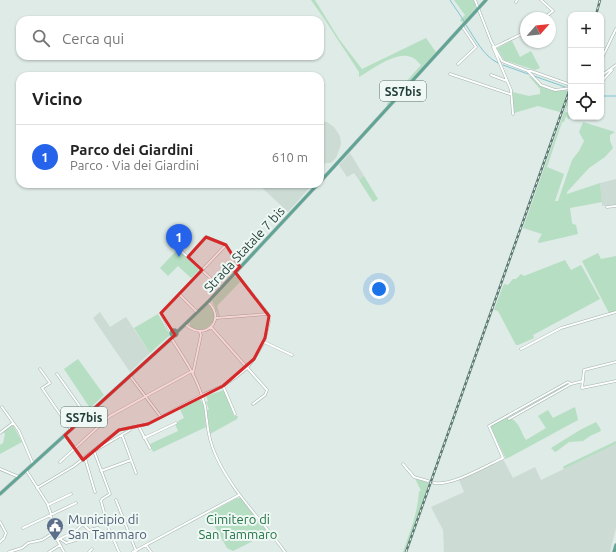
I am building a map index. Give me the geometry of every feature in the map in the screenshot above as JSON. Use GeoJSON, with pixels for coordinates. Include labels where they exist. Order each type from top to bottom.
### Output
{"type":"FeatureCollection","features":[{"type":"Feature","properties":{"kind":"main road","name":"Strada Statale 7 bis"},"geometry":{"type":"LineString","coordinates":[[324,178],[486,0]]}},
{"type":"Feature","properties":{"kind":"main road","name":"Strada Statale 7 bis"},"geometry":{"type":"LineString","coordinates":[[184,326],[314,188]]}},
{"type":"Feature","properties":{"kind":"main road","name":"SS7bis"},"geometry":{"type":"LineString","coordinates":[[0,494],[130,376],[173,334],[184,326]]}},
{"type":"Feature","properties":{"kind":"main road"},"geometry":{"type":"LineString","coordinates":[[614,552],[616,545]]}},
{"type":"Feature","properties":{"kind":"street"},"geometry":{"type":"LineString","coordinates":[[475,0],[511,90],[510,94],[513,114]]}},
{"type":"Feature","properties":{"kind":"street"},"geometry":{"type":"LineString","coordinates":[[541,0],[553,11],[552,12]]}},
{"type":"Feature","properties":{"kind":"street"},"geometry":{"type":"LineString","coordinates":[[458,64],[476,47],[462,26]]}},
{"type":"Feature","properties":{"kind":"street"},"geometry":{"type":"LineString","coordinates":[[604,54],[616,29]]}},
{"type":"Feature","properties":{"kind":"street"},"geometry":{"type":"LineString","coordinates":[[495,47],[520,35]]}},
{"type":"Feature","properties":{"kind":"street"},"geometry":{"type":"LineString","coordinates":[[491,41],[502,60],[528,71],[568,84]]}},
{"type":"Feature","properties":{"kind":"street"},"geometry":{"type":"LineString","coordinates":[[604,74],[616,65]]}},
{"type":"Feature","properties":{"kind":"street"},"geometry":{"type":"LineString","coordinates":[[604,79],[612,69]]}},
{"type":"Feature","properties":{"kind":"street"},"geometry":{"type":"LineString","coordinates":[[528,71],[541,84],[555,90],[568,88]]}},
{"type":"Feature","properties":{"kind":"street"},"geometry":{"type":"LineString","coordinates":[[450,74],[510,94]]}},
{"type":"Feature","properties":{"kind":"street"},"geometry":{"type":"LineString","coordinates":[[491,75],[507,81]]}},
{"type":"Feature","properties":{"kind":"street"},"geometry":{"type":"LineString","coordinates":[[607,207],[616,206]]}},
{"type":"Feature","properties":{"kind":"street"},"geometry":{"type":"LineString","coordinates":[[188,257],[206,237],[226,245],[240,267]]}},
{"type":"Feature","properties":{"kind":"street"},"geometry":{"type":"LineString","coordinates":[[226,245],[161,313],[173,334],[202,395],[210,439],[224,472],[239,495],[285,552]]}},
{"type":"Feature","properties":{"kind":"street"},"geometry":{"type":"LineString","coordinates":[[179,249],[221,288]]}},
{"type":"Feature","properties":{"kind":"street"},"geometry":{"type":"LineString","coordinates":[[37,488],[84,459],[119,430],[131,429],[148,424],[202,395],[223,386],[247,368],[264,342],[269,322],[268,314],[235,272]]}},
{"type":"Feature","properties":{"kind":"street"},"geometry":{"type":"LineString","coordinates":[[179,294],[197,312]]}},
{"type":"Feature","properties":{"kind":"street"},"geometry":{"type":"LineString","coordinates":[[184,326],[200,332],[211,327],[216,318],[213,308],[208,302]]}},
{"type":"Feature","properties":{"kind":"street"},"geometry":{"type":"LineString","coordinates":[[521,349],[559,329],[616,312]]}},
{"type":"Feature","properties":{"kind":"street"},"geometry":{"type":"LineString","coordinates":[[216,318],[268,314]]}},
{"type":"Feature","properties":{"kind":"street"},"geometry":{"type":"LineString","coordinates":[[211,327],[267,390],[265,394],[253,404]]}},
{"type":"Feature","properties":{"kind":"street"},"geometry":{"type":"LineString","coordinates":[[60,462],[110,416],[192,372],[201,335],[200,332]]}},
{"type":"Feature","properties":{"kind":"street"},"geometry":{"type":"LineString","coordinates":[[264,342],[292,355]]}},
{"type":"Feature","properties":{"kind":"street"},"geometry":{"type":"LineString","coordinates":[[616,362],[584,370],[582,388],[616,381]]}},
{"type":"Feature","properties":{"kind":"street"},"geometry":{"type":"LineString","coordinates":[[40,369],[50,383],[42,388],[71,430]]}},
{"type":"Feature","properties":{"kind":"street"},"geometry":{"type":"LineString","coordinates":[[57,374],[86,416]]}},
{"type":"Feature","properties":{"kind":"street"},"geometry":{"type":"LineString","coordinates":[[130,376],[161,417]]}},
{"type":"Feature","properties":{"kind":"street"},"geometry":{"type":"LineString","coordinates":[[509,419],[571,384],[583,381]]}},
{"type":"Feature","properties":{"kind":"street"},"geometry":{"type":"LineString","coordinates":[[434,483],[442,484],[457,479],[503,458],[489,426],[568,382],[571,384]]}},
{"type":"Feature","properties":{"kind":"street"},"geometry":{"type":"LineString","coordinates":[[223,386],[235,414]]}},
{"type":"Feature","properties":{"kind":"street"},"geometry":{"type":"LineString","coordinates":[[2,407],[21,436],[33,464]]}},
{"type":"Feature","properties":{"kind":"street"},"geometry":{"type":"LineString","coordinates":[[0,433],[13,423]]}},
{"type":"Feature","properties":{"kind":"street"},"geometry":{"type":"LineString","coordinates":[[144,438],[176,423]]}},
{"type":"Feature","properties":{"kind":"street"},"geometry":{"type":"LineString","coordinates":[[139,427],[150,448]]}},
{"type":"Feature","properties":{"kind":"street"},"geometry":{"type":"LineString","coordinates":[[94,451],[131,429]]}},
{"type":"Feature","properties":{"kind":"street"},"geometry":{"type":"LineString","coordinates":[[65,435],[84,459],[95,492]]}},
{"type":"Feature","properties":{"kind":"street"},"geometry":{"type":"LineString","coordinates":[[122,435],[136,473]]}},
{"type":"Feature","properties":{"kind":"street"},"geometry":{"type":"LineString","coordinates":[[94,451],[110,494],[101,501],[108,527],[119,552]]}},
{"type":"Feature","properties":{"kind":"street"},"geometry":{"type":"LineString","coordinates":[[102,472],[131,460]]}},
{"type":"Feature","properties":{"kind":"street"},"geometry":{"type":"LineString","coordinates":[[403,464],[414,477],[428,481]]}},
{"type":"Feature","properties":{"kind":"street"},"geometry":{"type":"LineString","coordinates":[[0,468],[19,477]]}},
{"type":"Feature","properties":{"kind":"street"},"geometry":{"type":"LineString","coordinates":[[26,470],[48,505],[54,533],[64,543],[76,540]]}},
{"type":"Feature","properties":{"kind":"street"},"geometry":{"type":"LineString","coordinates":[[48,505],[71,494]]}},
{"type":"Feature","properties":{"kind":"street"},"geometry":{"type":"LineString","coordinates":[[116,500],[134,551],[239,495]]}},
{"type":"Feature","properties":{"kind":"street"},"geometry":{"type":"LineString","coordinates":[[23,528],[76,503]]}},
{"type":"Feature","properties":{"kind":"street"},"geometry":{"type":"LineString","coordinates":[[0,522],[6,533],[0,542]]}},
{"type":"Feature","properties":{"kind":"street"},"geometry":{"type":"LineString","coordinates":[[59,539],[74,532],[83,524],[88,530],[98,528]]}},
{"type":"Feature","properties":{"kind":"street"},"geometry":{"type":"LineString","coordinates":[[9,552],[22,548],[28,543],[42,540],[54,533]]}},
{"type":"Feature","properties":{"kind":"street"},"geometry":{"type":"LineString","coordinates":[[59,539],[60,545],[64,552]]}},
{"type":"Feature","properties":{"kind":"street"},"geometry":{"type":"LineString","coordinates":[[49,552],[60,545]]}},
{"type":"Feature","properties":{"kind":"street"},"geometry":{"type":"LineString","coordinates":[[146,545],[151,552]]}},
{"type":"Feature","properties":{"kind":"street"},"geometry":{"type":"LineString","coordinates":[[89,552],[92,548]]}},
{"type":"Feature","properties":{"kind":"highlighted area"},"geometry":{"type":"Polygon","coordinates":[[[206,237],[226,245],[240,267],[235,272],[269,316],[265,338],[254,359],[223,386],[148,424],[119,430],[83,460],[65,435],[175,335],[161,313],[202,270],[188,257],[206,237]]]}},
{"type":"Feature","properties":{"kind":"shaded area"},"geometry":{"type":"Polygon","coordinates":[[[324,122],[334,127],[340,136],[341,144],[336,158],[331,163],[324,164],[324,122]]]}},
{"type":"Feature","properties":{"kind":"shaded area"},"geometry":{"type":"Polygon","coordinates":[[[350,153],[364,176],[359,180],[354,173],[347,177],[339,165],[350,153]]]}},
{"type":"Feature","properties":{"kind":"shaded area"},"geometry":{"type":"Polygon","coordinates":[[[616,179],[616,205],[602,206],[600,183],[616,179]]]}},
{"type":"Feature","properties":{"kind":"shaded area"},"geometry":{"type":"Polygon","coordinates":[[[262,188],[309,188],[288,212],[262,188]]]}},
{"type":"Feature","properties":{"kind":"shaded area"},"geometry":{"type":"Polygon","coordinates":[[[100,312],[110,327],[126,317],[150,353],[130,372],[93,318],[100,312]]]}},
{"type":"Feature","properties":{"kind":"shaded area"},"geometry":{"type":"Polygon","coordinates":[[[616,444],[616,528],[610,552],[444,552],[443,530],[431,507],[464,492],[459,480],[503,459],[513,478],[535,467],[541,480],[616,444]]]}},
{"type":"Feature","properties":{"kind":"green space"},"geometry":{"type":"Polygon","coordinates":[[[311,0],[315,0],[339,39],[362,69],[426,38],[436,52],[386,106],[421,65],[412,58],[405,56],[398,57],[384,62],[359,77],[359,72],[324,19],[324,16],[322,16],[311,0]]]}},
{"type":"Feature","properties":{"kind":"green space"},"geometry":{"type":"Polygon","coordinates":[[[454,0],[474,0],[476,8],[463,23],[460,20],[465,15],[454,0]]]}},
{"type":"Feature","properties":{"kind":"green space"},"geometry":{"type":"Polygon","coordinates":[[[512,41],[520,57],[531,51],[540,68],[535,70],[504,60],[497,48],[512,41]]]}},
{"type":"Feature","properties":{"kind":"green space"},"geometry":{"type":"Polygon","coordinates":[[[528,75],[543,87],[550,90],[568,91],[560,112],[538,106],[514,113],[511,99],[512,92],[529,96],[540,94],[540,89],[528,75]]]}},
{"type":"Feature","properties":{"kind":"green space"},"geometry":{"type":"Polygon","coordinates":[[[568,100],[565,112],[568,112],[568,119],[566,116],[564,122],[562,122],[547,167],[564,174],[555,201],[558,201],[572,160],[584,141],[579,132],[583,122],[615,132],[610,135],[610,141],[613,148],[605,157],[589,168],[567,192],[567,194],[600,183],[602,202],[570,208],[572,223],[576,225],[578,234],[539,243],[538,241],[542,234],[523,228],[568,100]]]}},
{"type":"Feature","properties":{"kind":"green space"},"geometry":{"type":"Polygon","coordinates":[[[364,176],[378,199],[373,202],[359,180],[364,176]]]}},
{"type":"Feature","properties":{"kind":"green space"},"geometry":{"type":"Polygon","coordinates":[[[178,249],[199,270],[191,278],[178,266],[168,276],[160,268],[178,249]]]}},
{"type":"Feature","properties":{"kind":"green space"},"geometry":{"type":"Polygon","coordinates":[[[598,253],[601,259],[616,256],[616,311],[609,313],[582,261],[598,253]]]}},
{"type":"Feature","properties":{"kind":"green space"},"geometry":{"type":"Polygon","coordinates":[[[565,260],[571,270],[581,265],[600,299],[533,335],[534,338],[516,345],[498,311],[494,310],[504,284],[508,285],[513,279],[516,279],[521,274],[524,276],[565,260]]]}},
{"type":"Feature","properties":{"kind":"green space"},"geometry":{"type":"Polygon","coordinates":[[[233,277],[237,277],[240,282],[217,306],[219,317],[212,301],[233,277]]]}},
{"type":"Feature","properties":{"kind":"green space"},"geometry":{"type":"Polygon","coordinates":[[[206,305],[210,305],[213,311],[213,321],[207,328],[196,329],[190,327],[190,322],[206,305]]]}},
{"type":"Feature","properties":{"kind":"green space"},"geometry":{"type":"Polygon","coordinates":[[[158,314],[170,335],[150,353],[134,328],[158,314]]]}},
{"type":"Feature","properties":{"kind":"green space"},"geometry":{"type":"Polygon","coordinates":[[[78,359],[104,395],[90,408],[64,369],[78,359]]]}},
{"type":"Feature","properties":{"kind":"green space"},"geometry":{"type":"Polygon","coordinates":[[[224,390],[234,416],[238,416],[237,419],[210,434],[207,410],[209,409],[206,402],[208,401],[206,396],[224,390]]]}},
{"type":"Feature","properties":{"kind":"green space"},"geometry":{"type":"Polygon","coordinates":[[[200,399],[204,406],[206,427],[153,452],[150,444],[178,431],[175,424],[184,418],[180,409],[200,399]]]}},
{"type":"Feature","properties":{"kind":"green space"},"geometry":{"type":"Polygon","coordinates":[[[575,407],[578,420],[506,459],[491,428],[491,425],[507,417],[511,418],[517,423],[526,440],[546,428],[538,416],[548,410],[553,418],[575,407]]]}},
{"type":"Feature","properties":{"kind":"green space"},"geometry":{"type":"Polygon","coordinates":[[[596,422],[601,431],[583,441],[569,442],[555,452],[551,448],[580,430],[596,422]]]}},
{"type":"Feature","properties":{"kind":"green space"},"geometry":{"type":"Polygon","coordinates":[[[13,425],[22,442],[0,454],[0,445],[3,443],[5,434],[3,432],[13,425]]]}},
{"type":"Feature","properties":{"kind":"green space"},"geometry":{"type":"Polygon","coordinates":[[[616,441],[616,444],[564,469],[564,466],[616,441]]]}},
{"type":"Feature","properties":{"kind":"green space"},"geometry":{"type":"Polygon","coordinates":[[[415,478],[429,483],[405,552],[403,552],[415,514],[419,491],[421,491],[415,478]]]}},
{"type":"Feature","properties":{"kind":"green space","name":"Cimitero di San Tammaro"},"geometry":{"type":"Polygon","coordinates":[[[237,498],[240,498],[267,532],[265,535],[233,551],[227,548],[208,514],[237,498]]]}},
{"type":"Feature","properties":{"kind":"waterway"},"geometry":{"type":"LineString","coordinates":[[450,0],[464,21]]}},
{"type":"Feature","properties":{"kind":"waterway"},"geometry":{"type":"LineString","coordinates":[[466,25],[488,56],[498,63]]}},
{"type":"Feature","properties":{"kind":"waterway"},"geometry":{"type":"LineString","coordinates":[[503,65],[528,74]]}},
{"type":"Feature","properties":{"kind":"waterway"},"geometry":{"type":"LineString","coordinates":[[534,76],[568,88]]}},
{"type":"Feature","properties":{"kind":"waterway"},"geometry":{"type":"LineString","coordinates":[[604,96],[616,96]]}},
{"type":"Feature","properties":{"kind":"railway"},"geometry":{"type":"LineString","coordinates":[[597,12],[600,0]]}},
{"type":"Feature","properties":{"kind":"railway"},"geometry":{"type":"LineString","coordinates":[[406,552],[568,94]]}},
{"type":"Feature","properties":{"kind":"place","name":"Parco dei Giardini"},"geometry":{"type":"Point","coordinates":[179,257]}},
{"type":"Feature","properties":{"kind":"place","name":"Municipio di San Tammaro"},"geometry":{"type":"Point","coordinates":[55,541]}}]}
